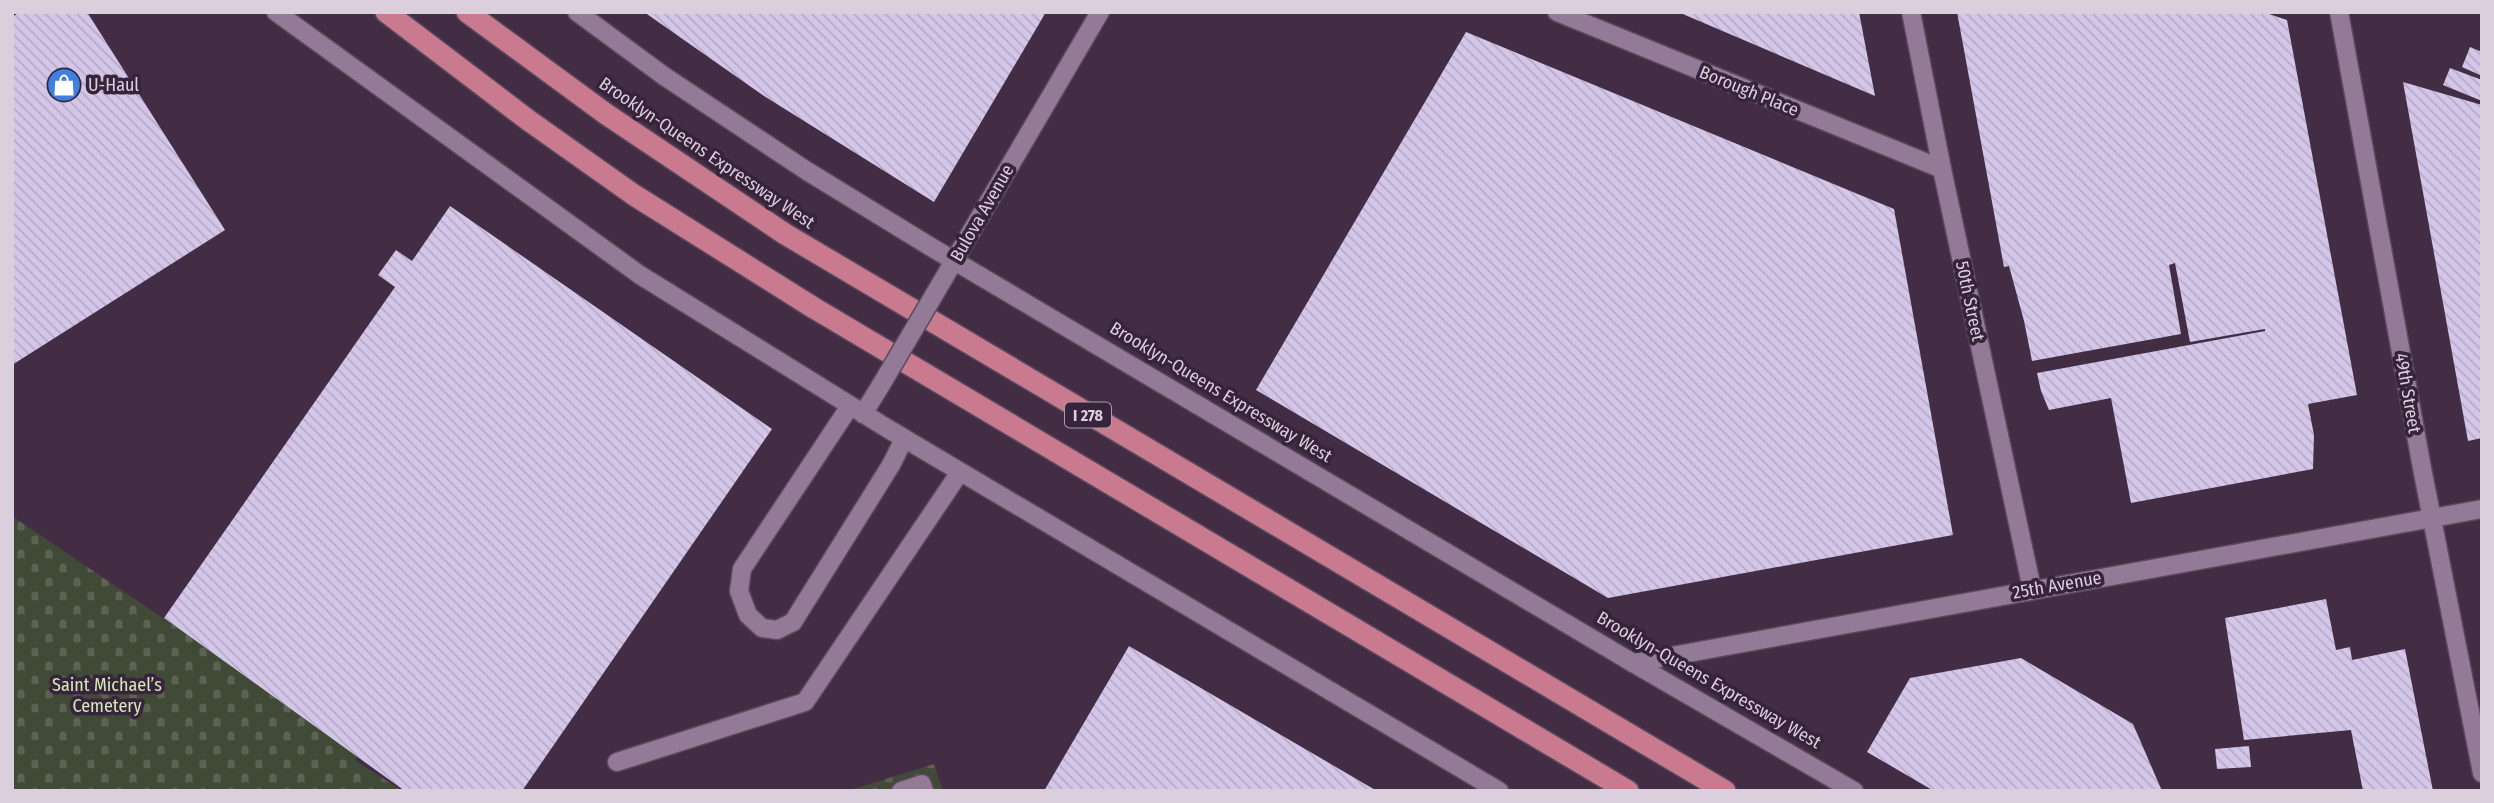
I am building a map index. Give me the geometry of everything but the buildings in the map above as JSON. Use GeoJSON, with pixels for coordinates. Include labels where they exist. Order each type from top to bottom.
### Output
{"type":"FeatureCollection","features":[{"type":"Feature","properties":{"kind":"highway","name":"I 278"},"geometry":{"type":"LineString","coordinates":[[386,12],[528,120],[690,232],[1628,791]]}},
{"type":"Feature","properties":{"kind":"highway","name":"Brooklyn-Queens Expressway West"},"geometry":{"type":"LineString","coordinates":[[467,12],[606,114],[785,234],[1725,791]]}},
{"type":"Feature","properties":{"kind":"street"},"geometry":{"type":"LineString","coordinates":[[276,12],[640,275],[904,439],[1499,791]]}},
{"type":"Feature","properties":{"kind":"street","name":"Brooklyn-Queens Expressway West"},"geometry":{"type":"LineString","coordinates":[[577,12],[664,76],[807,171],[954,261],[1854,791]]}},
{"type":"Feature","properties":{"kind":"street","name":"Bulova Avenue"},"geometry":{"type":"LineString","coordinates":[[904,439],[891,465],[793,622],[777,630],[762,628],[748,615],[739,591],[742,569],[856,410],[881,385],[1100,12]]}},
{"type":"Feature","properties":{"kind":"street","name":"Borough Place"},"geometry":{"type":"LineString","coordinates":[[1557,12],[1942,169]]}},
{"type":"Feature","properties":{"kind":"street","name":"50th Street"},"geometry":{"type":"LineString","coordinates":[[1911,12],[2032,589]]}},
{"type":"Feature","properties":{"kind":"street","name":"49th Street"},"geometry":{"type":"LineString","coordinates":[[2339,12],[2482,773]]}},
{"type":"Feature","properties":{"kind":"street"},"geometry":{"type":"LineString","coordinates":[[617,762],[805,702],[960,472]]}},
{"type":"Feature","properties":{"kind":"street","name":"25th Avenue"},"geometry":{"type":"LineString","coordinates":[[1633,663],[2482,509]]}},
{"type":"Feature","properties":{"kind":"street"},"geometry":{"type":"LineString","coordinates":[[901,791],[922,784],[924,791]]}},
{"type":"Feature","properties":{"kind":"green space","name":"Saint Michael’s Cemetery"},"geometry":{"type":"Polygon","coordinates":[[[12,516],[361,752],[355,760],[402,791],[12,791],[12,516]]]}},
{"type":"Feature","properties":{"kind":"green space"},"geometry":{"type":"Polygon","coordinates":[[[934,764],[943,791],[847,791],[934,764]]]}},
{"type":"Feature","properties":{"kind":"place","name":"U-Haul"},"geometry":{"type":"Point","coordinates":[64,85]}}]}
